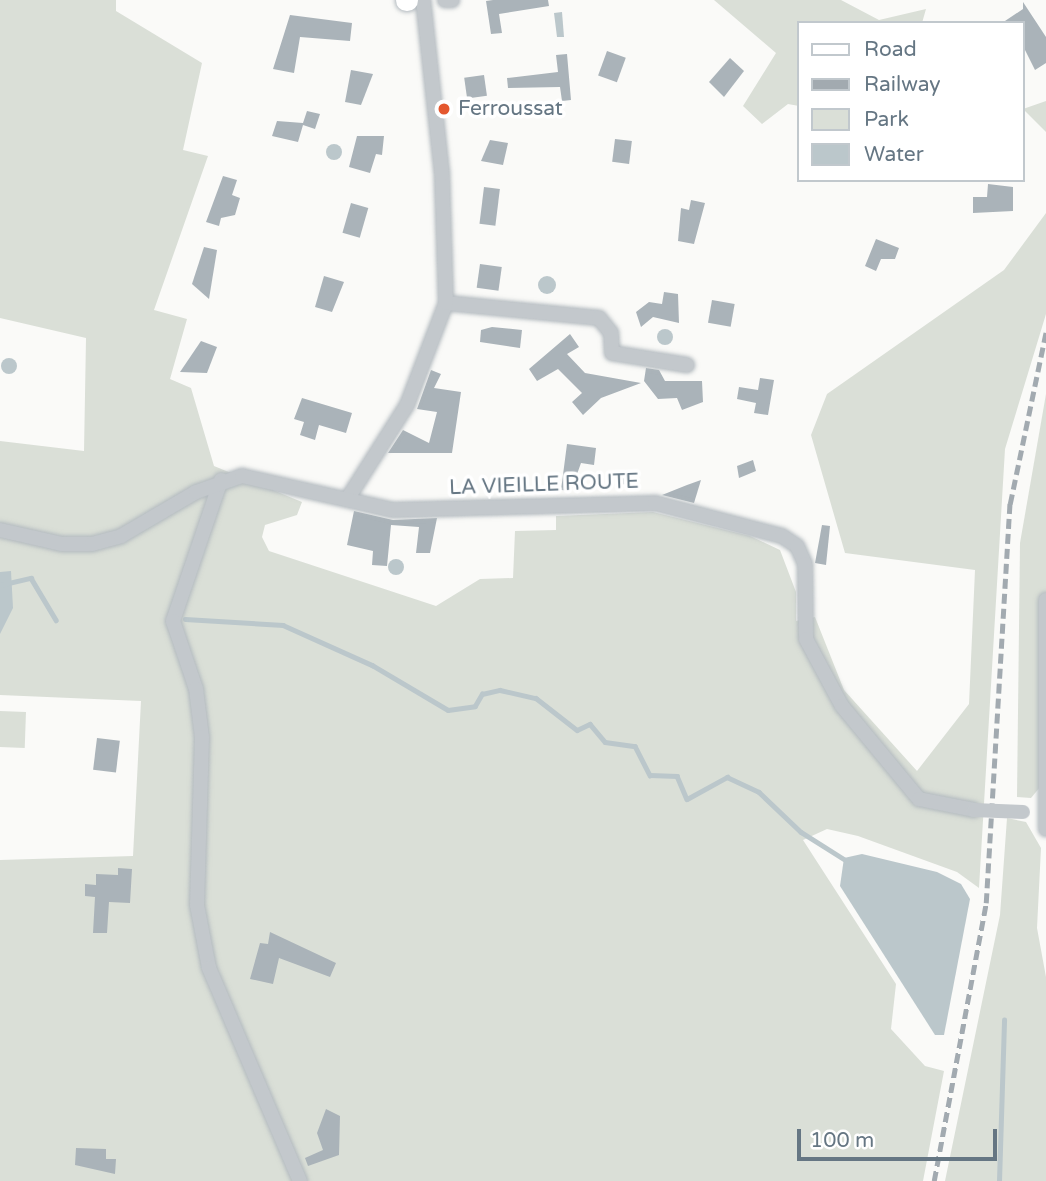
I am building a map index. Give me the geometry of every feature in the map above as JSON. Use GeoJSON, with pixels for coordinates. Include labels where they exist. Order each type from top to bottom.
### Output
{"type":"FeatureCollection","features":[{"type":"Feature","properties":{"kind":"street"},"geometry":{"type":"LineString","coordinates":[[348,498],[407,405],[446,303],[442,174],[424,0]]}},
{"type":"Feature","properties":{"kind":"street"},"geometry":{"type":"LineString","coordinates":[[445,0],[452,0]]}},
{"type":"Feature","properties":{"kind":"street"},"geometry":{"type":"LineString","coordinates":[[446,303],[599,318],[611,334],[612,353],[687,365]]}},
{"type":"Feature","properties":{"kind":"street","name":"LA VIEILLE ROUTE"},"geometry":{"type":"LineString","coordinates":[[0,530],[62,544],[92,544],[121,536],[221,480],[267,477],[393,510],[655,503],[782,536],[797,546],[805,564],[806,639],[842,706],[919,799],[974,810],[1023,812],[1044,821]]}},
{"type":"Feature","properties":{"kind":"street"},"geometry":{"type":"LineString","coordinates":[[221,480],[173,621],[195,689],[202,737],[197,905],[209,968],[300,1181]]}},
{"type":"Feature","properties":{"kind":"street"},"geometry":{"type":"LineString","coordinates":[[1044,821],[1046,600]]}},
{"type":"Feature","properties":{"kind":"green space"},"geometry":{"type":"Polygon","coordinates":[[[0,0],[116,0],[116,11],[202,63],[183,150],[208,156],[154,310],[187,319],[170,379],[191,388],[214,466],[302,502],[297,515],[265,525],[262,537],[269,551],[436,606],[480,579],[513,578],[515,531],[556,530],[556,516],[653,512],[750,536],[780,550],[796,592],[796,621],[815,617],[844,690],[917,771],[969,704],[975,570],[845,553],[811,435],[827,394],[1004,270],[1046,213],[1046,314],[1005,449],[979,888],[957,872],[858,836],[827,829],[803,840],[896,984],[891,1029],[925,1066],[944,1071],[923,1181],[0,1181],[0,860],[133,856],[141,701],[0,695],[0,441],[84,451],[86,338],[0,318],[0,0]]]}},
{"type":"Feature","properties":{"kind":"green space"},"geometry":{"type":"Polygon","coordinates":[[[714,0],[841,0],[879,20],[926,9],[923,21],[797,21],[797,106],[788,104],[762,124],[743,106],[776,53],[714,0]]]}},
{"type":"Feature","properties":{"kind":"green space"},"geometry":{"type":"Polygon","coordinates":[[[1046,101],[1046,132],[1025,111],[1025,108],[1046,101]]]}},
{"type":"Feature","properties":{"kind":"green space"},"geometry":{"type":"Polygon","coordinates":[[[1046,394],[1046,780],[1031,798],[1017,797],[1020,543],[1046,394]]]}},
{"type":"Feature","properties":{"kind":"green space"},"geometry":{"type":"Polygon","coordinates":[[[0,711],[26,712],[25,748],[0,747],[0,711]]]}},
{"type":"Feature","properties":{"kind":"green space"},"geometry":{"type":"Polygon","coordinates":[[[1007,818],[1026,822],[1041,848],[1037,928],[1046,977],[1046,1181],[945,1181],[1000,915],[1007,818]]]}},
{"type":"Feature","properties":{"kind":"water"},"geometry":{"type":"Polygon","coordinates":[[[562,12],[564,37],[557,37],[554,13],[562,12]]]}},
{"type":"Feature","properties":{"kind":"water"},"geometry":{"type":"Polygon","coordinates":[[[334,144],[340,146],[340,158],[334,160],[328,158],[326,152],[328,146],[334,144]]]}},
{"type":"Feature","properties":{"kind":"water"},"geometry":{"type":"Polygon","coordinates":[[[547,276],[555,281],[556,285],[551,293],[547,294],[539,289],[538,285],[543,277],[547,276]]]}},
{"type":"Feature","properties":{"kind":"water"},"geometry":{"type":"Polygon","coordinates":[[[665,329],[671,331],[671,343],[665,345],[659,343],[657,337],[659,331],[665,329]]]}},
{"type":"Feature","properties":{"kind":"water"},"geometry":{"type":"Polygon","coordinates":[[[6,358],[12,358],[17,366],[15,372],[6,374],[1,369],[1,363],[6,358]]]}},
{"type":"Feature","properties":{"kind":"water"},"geometry":{"type":"Polygon","coordinates":[[[396,559],[404,567],[396,575],[388,567],[396,559]]]}},
{"type":"Feature","properties":{"kind":"water"},"geometry":{"type":"Polygon","coordinates":[[[11,571],[13,608],[0,634],[0,572],[11,571]]]}},
{"type":"Feature","properties":{"kind":"water"},"geometry":{"type":"Polygon","coordinates":[[[862,854],[937,872],[961,884],[970,899],[944,1035],[935,1035],[840,886],[844,858],[862,854]]]}},
{"type":"Feature","properties":{"kind":"building"},"geometry":{"type":"Polygon","coordinates":[[[548,0],[549,6],[499,14],[502,33],[491,34],[486,1],[548,0]]]}},
{"type":"Feature","properties":{"kind":"building"},"geometry":{"type":"Polygon","coordinates":[[[1023,2],[1046,37],[1046,63],[1035,70],[1025,50],[1025,21],[1005,21],[1023,9],[1023,2]]]}},
{"type":"Feature","properties":{"kind":"building"},"geometry":{"type":"Polygon","coordinates":[[[290,15],[352,23],[350,41],[300,37],[294,73],[273,69],[290,15]]]}},
{"type":"Feature","properties":{"kind":"building"},"geometry":{"type":"Polygon","coordinates":[[[607,51],[626,58],[617,82],[598,75],[607,51]]]}},
{"type":"Feature","properties":{"kind":"building"},"geometry":{"type":"Polygon","coordinates":[[[567,54],[571,100],[562,101],[560,87],[508,88],[507,78],[558,72],[556,55],[567,54]]]}},
{"type":"Feature","properties":{"kind":"building"},"geometry":{"type":"Polygon","coordinates":[[[730,58],[744,71],[724,97],[709,82],[730,58]]]}},
{"type":"Feature","properties":{"kind":"building"},"geometry":{"type":"Polygon","coordinates":[[[351,70],[373,74],[361,105],[345,102],[351,70]]]}},
{"type":"Feature","properties":{"kind":"building"},"geometry":{"type":"Polygon","coordinates":[[[484,75],[487,96],[467,99],[464,78],[484,75]]]}},
{"type":"Feature","properties":{"kind":"building"},"geometry":{"type":"Polygon","coordinates":[[[307,111],[320,114],[315,129],[303,125],[298,142],[272,136],[277,121],[303,123],[307,111]]]}},
{"type":"Feature","properties":{"kind":"building"},"geometry":{"type":"Polygon","coordinates":[[[357,136],[384,136],[382,155],[376,154],[370,173],[349,167],[357,136]]]}},
{"type":"Feature","properties":{"kind":"building"},"geometry":{"type":"Polygon","coordinates":[[[615,139],[632,141],[629,164],[612,162],[615,139]]]}},
{"type":"Feature","properties":{"kind":"building"},"geometry":{"type":"Polygon","coordinates":[[[490,140],[508,143],[503,165],[481,161],[490,140]]]}},
{"type":"Feature","properties":{"kind":"building"},"geometry":{"type":"Polygon","coordinates":[[[223,176],[237,180],[232,195],[240,198],[235,215],[221,218],[219,226],[206,222],[223,176]]]}},
{"type":"Feature","properties":{"kind":"building"},"geometry":{"type":"Polygon","coordinates":[[[988,184],[1013,187],[1013,211],[973,213],[973,197],[987,197],[988,184]]]}},
{"type":"Feature","properties":{"kind":"building"},"geometry":{"type":"Polygon","coordinates":[[[484,187],[500,189],[495,226],[479,224],[484,187]]]}},
{"type":"Feature","properties":{"kind":"building"},"geometry":{"type":"Polygon","coordinates":[[[691,200],[705,203],[694,244],[678,241],[681,208],[689,210],[691,200]]]}},
{"type":"Feature","properties":{"kind":"building"},"geometry":{"type":"Polygon","coordinates":[[[351,203],[368,208],[360,238],[342,233],[351,203]]]}},
{"type":"Feature","properties":{"kind":"building"},"geometry":{"type":"Polygon","coordinates":[[[876,239],[899,248],[895,259],[881,259],[876,271],[865,266],[876,239]]]}},
{"type":"Feature","properties":{"kind":"building"},"geometry":{"type":"Polygon","coordinates":[[[204,247],[217,250],[209,299],[192,284],[204,247]]]}},
{"type":"Feature","properties":{"kind":"building"},"geometry":{"type":"Polygon","coordinates":[[[480,264],[502,267],[498,291],[477,288],[480,264]]]}},
{"type":"Feature","properties":{"kind":"building"},"geometry":{"type":"Polygon","coordinates":[[[324,276],[344,282],[332,312],[315,307],[324,276]]]}},
{"type":"Feature","properties":{"kind":"building"},"geometry":{"type":"Polygon","coordinates":[[[664,292],[678,294],[679,323],[653,317],[641,327],[636,312],[649,302],[662,304],[664,292]]]}},
{"type":"Feature","properties":{"kind":"building"},"geometry":{"type":"Polygon","coordinates":[[[712,300],[735,304],[731,327],[708,323],[712,300]]]}},
{"type":"Feature","properties":{"kind":"building"},"geometry":{"type":"Polygon","coordinates":[[[492,327],[522,330],[520,348],[480,342],[481,330],[492,327]]]}},
{"type":"Feature","properties":{"kind":"building"},"geometry":{"type":"Polygon","coordinates":[[[570,334],[579,347],[567,354],[585,373],[641,383],[601,398],[583,415],[572,402],[582,393],[558,369],[537,381],[529,369],[570,334]]]}},
{"type":"Feature","properties":{"kind":"building"},"geometry":{"type":"Polygon","coordinates":[[[201,341],[217,347],[207,373],[180,372],[201,341]]]}},
{"type":"Feature","properties":{"kind":"building"},"geometry":{"type":"Polygon","coordinates":[[[646,368],[659,370],[665,381],[702,381],[703,402],[682,410],[677,398],[658,399],[644,381],[646,368]]]}},
{"type":"Feature","properties":{"kind":"building"},"geometry":{"type":"Polygon","coordinates":[[[431,370],[441,374],[434,388],[461,392],[452,453],[388,453],[403,430],[429,443],[437,412],[417,409],[431,370]]]}},
{"type":"Feature","properties":{"kind":"building"},"geometry":{"type":"Polygon","coordinates":[[[760,378],[774,380],[768,415],[754,413],[756,403],[737,399],[739,387],[758,390],[760,378]]]}},
{"type":"Feature","properties":{"kind":"building"},"geometry":{"type":"Polygon","coordinates":[[[302,398],[352,413],[346,433],[319,425],[315,440],[300,435],[304,422],[294,419],[302,398]]]}},
{"type":"Feature","properties":{"kind":"building"},"geometry":{"type":"Polygon","coordinates":[[[567,444],[596,448],[594,465],[581,463],[571,491],[561,490],[567,444]]]}},
{"type":"Feature","properties":{"kind":"building"},"geometry":{"type":"Polygon","coordinates":[[[753,460],[756,471],[739,478],[737,466],[753,460]]]}},
{"type":"Feature","properties":{"kind":"building"},"geometry":{"type":"Polygon","coordinates":[[[621,472],[633,473],[632,485],[620,484],[621,472]]]}},
{"type":"Feature","properties":{"kind":"building"},"geometry":{"type":"Polygon","coordinates":[[[701,480],[694,503],[662,495],[687,485],[701,480]]]}},
{"type":"Feature","properties":{"kind":"building"},"geometry":{"type":"Polygon","coordinates":[[[354,511],[393,520],[437,518],[430,553],[416,553],[419,527],[391,525],[387,566],[372,565],[373,551],[347,545],[354,511]]]}},
{"type":"Feature","properties":{"kind":"building"},"geometry":{"type":"Polygon","coordinates":[[[822,525],[830,526],[826,565],[815,563],[822,525]]]}},
{"type":"Feature","properties":{"kind":"building"},"geometry":{"type":"Polygon","coordinates":[[[97,738],[120,741],[116,773],[93,770],[97,738]]]}},
{"type":"Feature","properties":{"kind":"building"},"geometry":{"type":"Polygon","coordinates":[[[118,868],[132,869],[130,903],[109,902],[107,933],[93,933],[95,897],[85,896],[85,884],[96,885],[96,874],[118,875],[118,868]]]}},
{"type":"Feature","properties":{"kind":"building"},"geometry":{"type":"Polygon","coordinates":[[[270,932],[336,963],[330,977],[279,958],[273,984],[250,979],[260,943],[268,944],[270,932]]]}},
{"type":"Feature","properties":{"kind":"building"},"geometry":{"type":"Polygon","coordinates":[[[326,1109],[340,1116],[339,1155],[308,1166],[305,1158],[323,1150],[317,1133],[326,1109]]]}},
{"type":"Feature","properties":{"kind":"building"},"geometry":{"type":"Polygon","coordinates":[[[76,1148],[106,1149],[106,1159],[116,1159],[115,1174],[75,1165],[76,1148]]]}},
{"type":"Feature","properties":{"kind":"waterway"},"geometry":{"type":"LineString","coordinates":[[0,585],[31,578],[56,620]]}},
{"type":"Feature","properties":{"kind":"waterway"},"geometry":{"type":"LineString","coordinates":[[185,619],[283,625],[372,665],[448,710],[475,706],[482,694],[500,690],[536,698],[577,730],[590,724],[605,742],[635,746],[650,775],[677,776],[687,799],[727,777],[759,792],[801,832],[847,861]]}},
{"type":"Feature","properties":{"kind":"waterway"},"geometry":{"type":"LineString","coordinates":[[999,1181],[1004,1020]]}},
{"type":"Feature","properties":{"kind":"railway"},"geometry":{"type":"LineString","coordinates":[[934,1181],[986,903],[1010,504],[1046,331]]}},
{"type":"Feature","properties":{"kind":"place","name":"Ferroussat"},"geometry":{"type":"Point","coordinates":[444,109]}}]}
